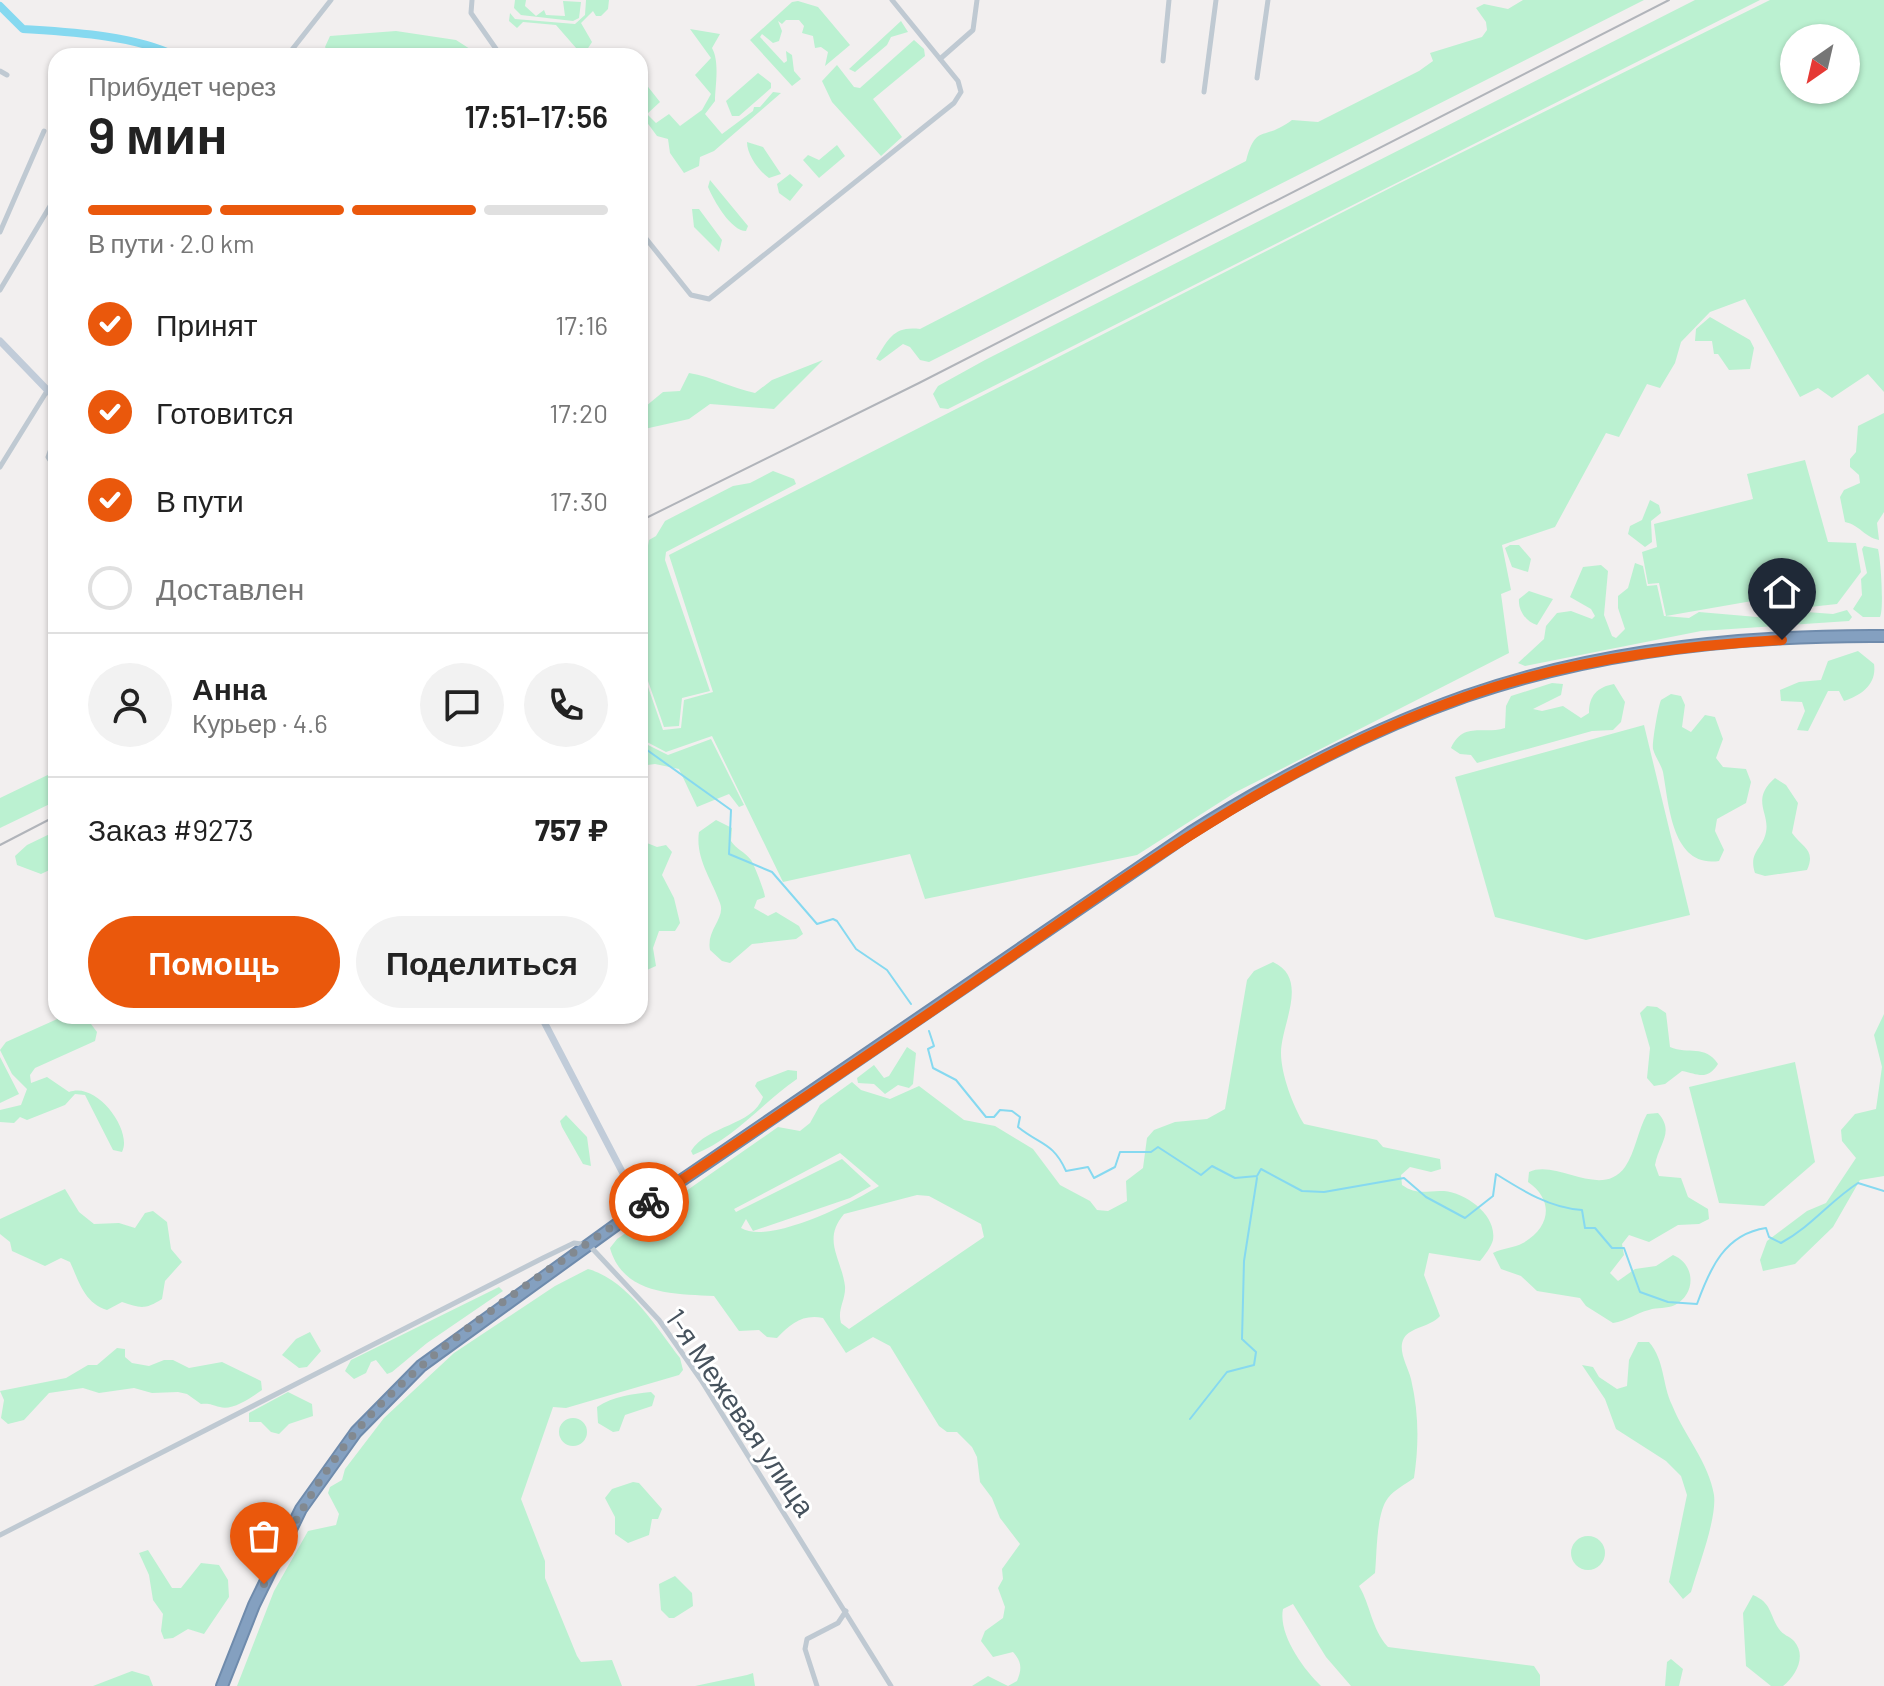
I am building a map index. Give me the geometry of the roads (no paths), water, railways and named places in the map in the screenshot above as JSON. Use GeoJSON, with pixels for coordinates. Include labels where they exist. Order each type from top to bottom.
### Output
{"type":"FeatureCollection","features":[{"type":"Feature","properties":{"kind":"highway"},"geometry":{"type":"LineString","coordinates":[[222,1686],[254,1605],[290,1530],[323,1476],[356,1432],[421,1366],[616,1225],[1190,833],[1256,792],[1383,730],[1482,691],[1596,663],[1728,644],[1884,636]]}},
{"type":"Feature","properties":{"kind":"main road"},"geometry":{"type":"LineString","coordinates":[[0,341],[48,390]]}},
{"type":"Feature","properties":{"kind":"main road"},"geometry":{"type":"LineString","coordinates":[[545,1024],[641,1208]]}},
{"type":"Feature","properties":{"kind":"main road"},"geometry":{"type":"LineString","coordinates":[[631,1189],[643,1197],[657,1197]]}},
{"type":"Feature","properties":{"kind":"main road"},"geometry":{"type":"LineString","coordinates":[[616,1225],[631,1203],[631,1189]]}},
{"type":"Feature","properties":{"kind":"street"},"geometry":{"type":"LineString","coordinates":[[293,48],[331,0]]}},
{"type":"Feature","properties":{"kind":"street"},"geometry":{"type":"LineString","coordinates":[[472,0],[471,13],[495,48]]}},
{"type":"Feature","properties":{"kind":"street"},"geometry":{"type":"LineString","coordinates":[[648,241],[691,295],[709,299],[954,103],[961,87],[892,0]]}},
{"type":"Feature","properties":{"kind":"street"},"geometry":{"type":"LineString","coordinates":[[940,59],[973,30],[977,0]]}},
{"type":"Feature","properties":{"kind":"street"},"geometry":{"type":"LineString","coordinates":[[1163,61],[1169,0]]}},
{"type":"Feature","properties":{"kind":"street"},"geometry":{"type":"LineString","coordinates":[[1204,92],[1216,0]]}},
{"type":"Feature","properties":{"kind":"street"},"geometry":{"type":"LineString","coordinates":[[1257,78],[1268,0]]}},
{"type":"Feature","properties":{"kind":"street"},"geometry":{"type":"LineString","coordinates":[[0,71],[7,75]]}},
{"type":"Feature","properties":{"kind":"street"},"geometry":{"type":"LineString","coordinates":[[0,232],[44,131]]}},
{"type":"Feature","properties":{"kind":"street"},"geometry":{"type":"LineString","coordinates":[[0,290],[48,209]]}},
{"type":"Feature","properties":{"kind":"street"},"geometry":{"type":"LineString","coordinates":[[0,467],[48,402]]}},
{"type":"Feature","properties":{"kind":"street"},"geometry":{"type":"LineString","coordinates":[[0,1535],[543,1258],[574,1243],[589,1245]]}},
{"type":"Feature","properties":{"kind":"street","name":"1-я Межевая улица"},"geometry":{"type":"LineString","coordinates":[[589,1245],[659,1320],[701,1380],[891,1686]]}},
{"type":"Feature","properties":{"kind":"street"},"geometry":{"type":"LineString","coordinates":[[817,1686],[805,1649],[807,1639],[838,1623],[846,1611]]}},
{"type":"Feature","properties":{"kind":"waterway"},"geometry":{"type":"LineString","coordinates":[[0,6],[23,29],[81,33],[156,48]]}},
{"type":"Feature","properties":{"kind":"waterway"},"geometry":{"type":"LineString","coordinates":[[648,751],[731,810],[729,854],[772,872],[817,924],[833,919],[837,921],[856,949],[887,970],[911,1004]]}},
{"type":"Feature","properties":{"kind":"waterway"},"geometry":{"type":"LineString","coordinates":[[929,1031],[934,1046],[928,1049],[933,1068],[956,1080],[986,1117],[994,1117],[1000,1110],[1012,1111],[1020,1117],[1018,1127],[1051,1149],[1066,1171],[1088,1167],[1094,1178],[1115,1167],[1120,1152],[1151,1152],[1158,1147],[1201,1175],[1212,1166],[1235,1178],[1257,1176],[1261,1169],[1302,1191],[1324,1192],[1404,1178],[1426,1197],[1465,1218],[1493,1196],[1496,1174],[1548,1202],[1582,1210],[1585,1228],[1595,1228],[1612,1248],[1624,1248],[1640,1292],[1668,1302],[1697,1304],[1721,1255],[1740,1237],[1766,1228],[1769,1237],[1781,1243],[1858,1183],[1884,1191]]}},
{"type":"Feature","properties":{"kind":"waterway"},"geometry":{"type":"LineString","coordinates":[[1190,1419],[1227,1372],[1254,1365],[1256,1352],[1242,1339],[1244,1261],[1257,1178]]}},
{"type":"Feature","properties":{"kind":"railway"},"geometry":{"type":"LineString","coordinates":[[648,517],[919,383],[1669,0]]}},
{"type":"Feature","properties":{"kind":"railway"},"geometry":{"type":"LineString","coordinates":[[0,845],[48,820]]}}]}
